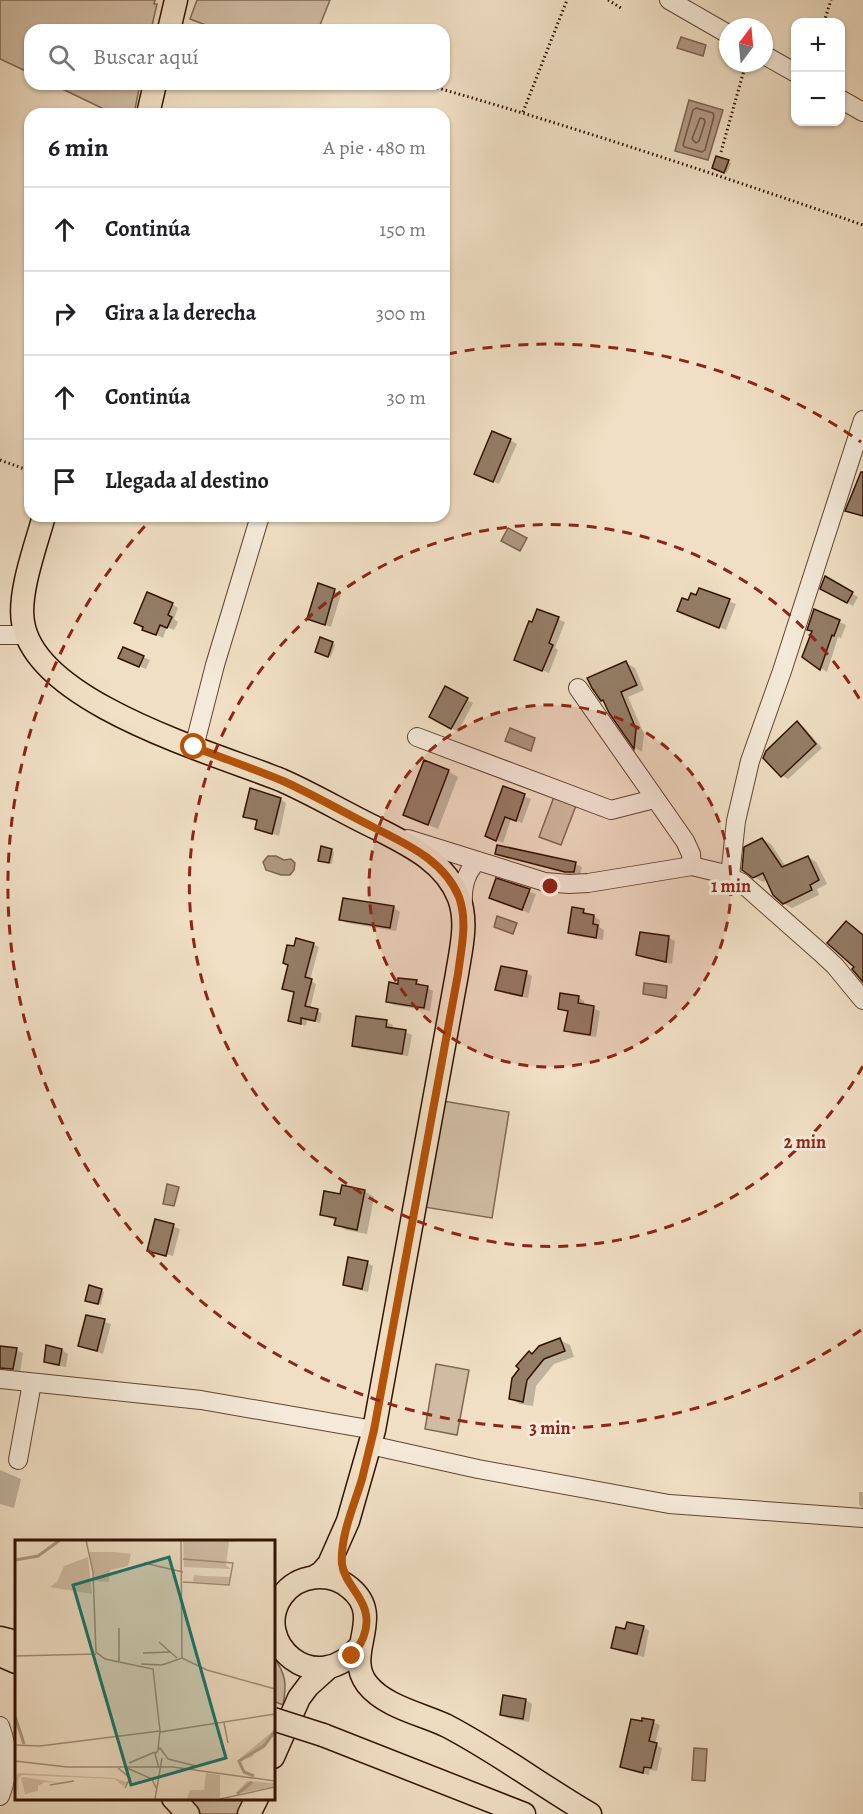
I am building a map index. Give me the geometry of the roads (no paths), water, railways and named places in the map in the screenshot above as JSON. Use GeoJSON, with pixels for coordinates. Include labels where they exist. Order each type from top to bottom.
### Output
{"type":"FeatureCollection","features":[{"type":"Feature","properties":{"kind":"main road"},"geometry":{"type":"LineString","coordinates":[[170,24],[176,0]]}},
{"type":"Feature","properties":{"kind":"main road"},"geometry":{"type":"LineString","coordinates":[[149,108],[154,90]]}},
{"type":"Feature","properties":{"kind":"main road"},"geometry":{"type":"LineString","coordinates":[[42,522],[22,601],[22,621],[35,652],[50,668],[88,699],[127,719],[282,781],[407,844],[437,866],[449,880],[459,898],[464,919],[458,974],[372,1438],[348,1521],[342,1562],[352,1589],[362,1601],[366,1616],[366,1631],[359,1659],[360,1672],[371,1689],[382,1698],[447,1726],[590,1814]]}},
{"type":"Feature","properties":{"kind":"main road"},"geometry":{"type":"LineString","coordinates":[[276,1749],[291,1683],[283,1651],[276,1638],[274,1624],[277,1597],[296,1583],[321,1573],[328,1564],[348,1521]]}},
{"type":"Feature","properties":{"kind":"main road"},"geometry":{"type":"LineString","coordinates":[[314,1576],[334,1579],[352,1589]]}},
{"type":"Feature","properties":{"kind":"main road"},"geometry":{"type":"LineString","coordinates":[[0,1623],[15,1626]]}},
{"type":"Feature","properties":{"kind":"main road"},"geometry":{"type":"LineString","coordinates":[[0,1638],[15,1642]]}},
{"type":"Feature","properties":{"kind":"main road"},"geometry":{"type":"LineString","coordinates":[[283,1651],[296,1662],[311,1668],[328,1668],[341,1664],[361,1645]]}},
{"type":"Feature","properties":{"kind":"main road"},"geometry":{"type":"LineString","coordinates":[[0,1654],[15,1662]]}},
{"type":"Feature","properties":{"kind":"main road"},"geometry":{"type":"LineString","coordinates":[[276,1749],[299,1698],[308,1686],[328,1668]]}},
{"type":"Feature","properties":{"kind":"main road"},"geometry":{"type":"LineString","coordinates":[[274,1719],[396,1762],[524,1814]]}},
{"type":"Feature","properties":{"kind":"main road"},"geometry":{"type":"LineString","coordinates":[[175,1799],[188,1814]]}},
{"type":"Feature","properties":{"kind":"main road"},"geometry":{"type":"LineString","coordinates":[[249,1814],[256,1799]]}},
{"type":"Feature","properties":{"kind":"street"},"geometry":{"type":"LineString","coordinates":[[669,0],[719,29]]}},
{"type":"Feature","properties":{"kind":"street"},"geometry":{"type":"LineString","coordinates":[[773,60],[793,72]]}},
{"type":"Feature","properties":{"kind":"street"},"geometry":{"type":"LineString","coordinates":[[845,102],[863,112]]}},
{"type":"Feature","properties":{"kind":"street"},"geometry":{"type":"LineString","coordinates":[[730,876],[736,822],[750,761],[782,671],[863,420]]}},
{"type":"Feature","properties":{"kind":"street"},"geometry":{"type":"LineString","coordinates":[[194,747],[215,665],[258,522]]}},
{"type":"Feature","properties":{"kind":"street"},"geometry":{"type":"LineString","coordinates":[[0,635],[26,635]]}},
{"type":"Feature","properties":{"kind":"street"},"geometry":{"type":"LineString","coordinates":[[578,688],[684,841],[691,854],[692,866]]}},
{"type":"Feature","properties":{"kind":"street"},"geometry":{"type":"LineString","coordinates":[[417,737],[611,810],[654,799]]}},
{"type":"Feature","properties":{"kind":"street"},"geometry":{"type":"LineString","coordinates":[[373,827],[545,882],[569,884],[692,866],[730,876],[742,883],[820,952],[835,966],[863,1000]]}},
{"type":"Feature","properties":{"kind":"street"},"geometry":{"type":"LineString","coordinates":[[464,919],[462,900],[467,872],[477,861]]}},
{"type":"Feature","properties":{"kind":"street"},"geometry":{"type":"LineString","coordinates":[[0,1379],[201,1400],[372,1438],[478,1469],[669,1504],[863,1518]]}},
{"type":"Feature","properties":{"kind":"street"},"geometry":{"type":"LineString","coordinates":[[18,1460],[32,1383]]}},
{"type":"Feature","properties":{"kind":"street"},"geometry":{"type":"LineString","coordinates":[[0,1726],[6,1745],[8,1766],[0,1796]]}},
{"type":"Feature","properties":{"kind":"water"},"geometry":{"type":"Polygon","coordinates":[[[681,37],[706,45],[703,56],[677,48],[681,37]]]}},
{"type":"Feature","properties":{"kind":"water"},"geometry":{"type":"Polygon","coordinates":[[[689,100],[723,110],[708,160],[675,151],[689,100]]]}},
{"type":"Feature","properties":{"kind":"water"},"geometry":{"type":"Polygon","coordinates":[[[508,528],[527,538],[520,551],[501,541],[508,528]]]}},
{"type":"Feature","properties":{"kind":"water"},"geometry":{"type":"Polygon","coordinates":[[[510,728],[535,738],[531,751],[505,741],[510,728]]]}},
{"type":"Feature","properties":{"kind":"water"},"geometry":{"type":"Polygon","coordinates":[[[268,856],[276,856],[284,860],[291,859],[295,863],[294,870],[290,875],[281,875],[266,870],[263,862],[268,856]]]}},
{"type":"Feature","properties":{"kind":"water"},"geometry":{"type":"Polygon","coordinates":[[[497,916],[517,923],[513,934],[494,927],[497,916]]]}},
{"type":"Feature","properties":{"kind":"water"},"geometry":{"type":"Polygon","coordinates":[[[644,983],[667,986],[666,998],[643,994],[644,983]]]}},
{"type":"Feature","properties":{"kind":"water"},"geometry":{"type":"Polygon","coordinates":[[[167,1184],[179,1187],[174,1206],[163,1204],[167,1184]]]}},
{"type":"Feature","properties":{"kind":"water"},"geometry":{"type":"Polygon","coordinates":[[[694,1748],[707,1749],[705,1781],[692,1780],[694,1748]]]}}]}
